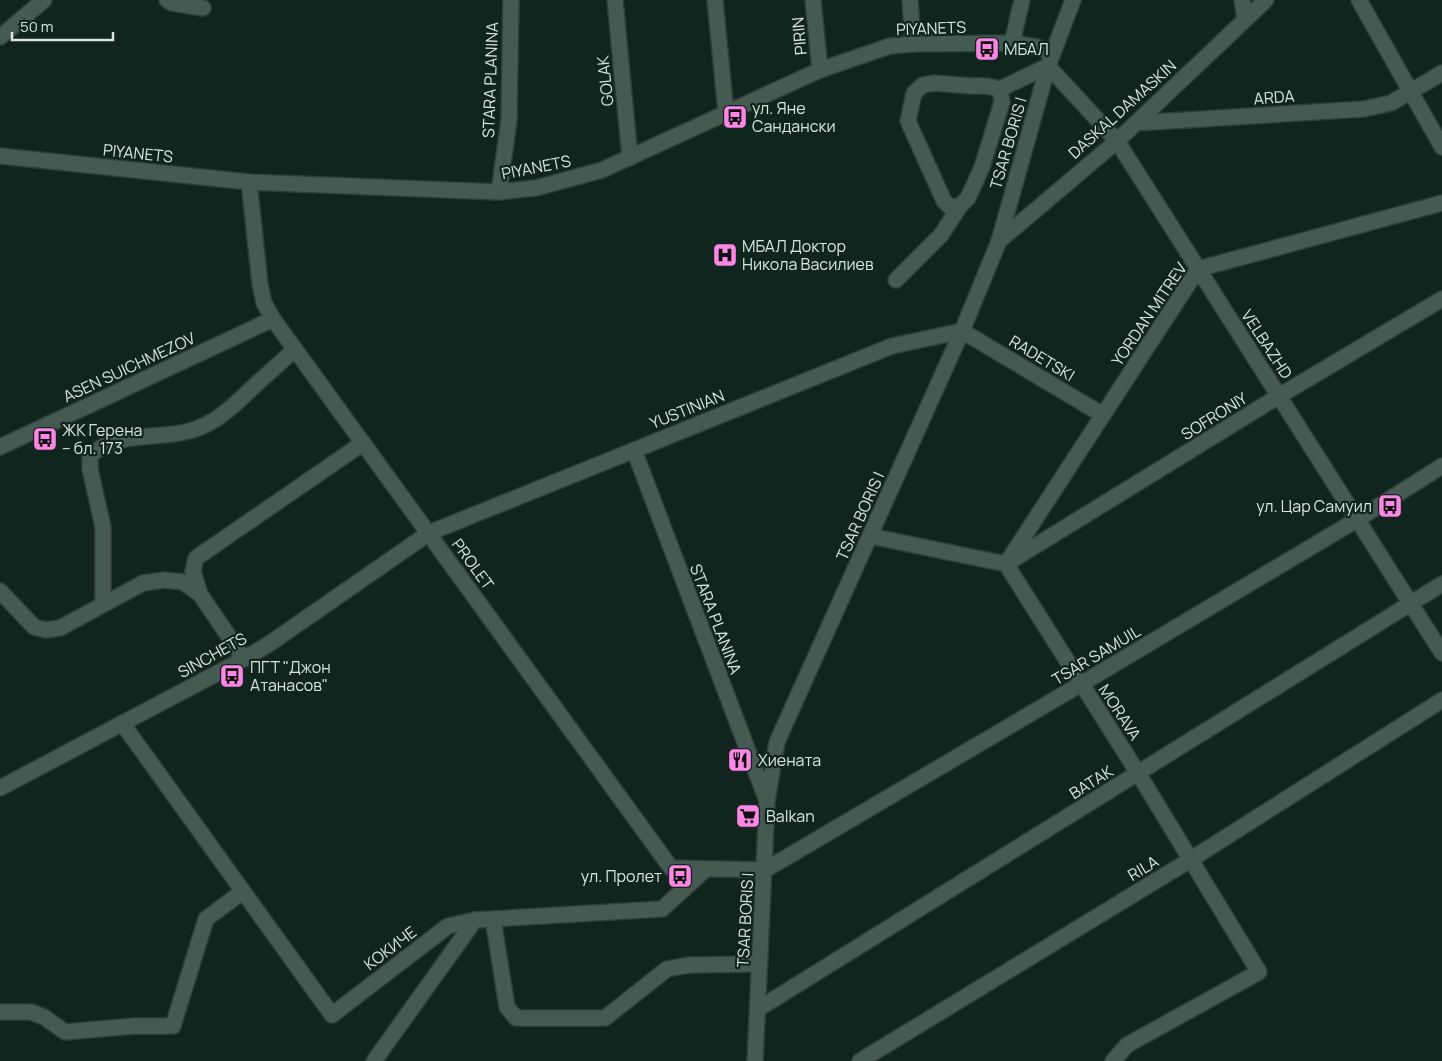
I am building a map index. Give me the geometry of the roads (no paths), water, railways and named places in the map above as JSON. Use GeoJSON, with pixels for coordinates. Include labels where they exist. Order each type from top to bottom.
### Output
{"type":"FeatureCollection","features":[{"type":"Feature","properties":{"kind":"street"},"geometry":{"type":"LineString","coordinates":[[0,37],[44,0]]}},
{"type":"Feature","properties":{"kind":"street"},"geometry":{"type":"LineString","coordinates":[[167,0],[172,3],[203,8]]}},
{"type":"Feature","properties":{"kind":"street","name":"STARA PLANINA"},"geometry":{"type":"LineString","coordinates":[[499,192],[509,120],[510,0]]}},
{"type":"Feature","properties":{"kind":"street","name":"GOLAK"},"geometry":{"type":"LineString","coordinates":[[615,0],[630,158]]}},
{"type":"Feature","properties":{"kind":"street"},"geometry":{"type":"LineString","coordinates":[[715,0],[726,113]]}},
{"type":"Feature","properties":{"kind":"street","name":"PIRIN"},"geometry":{"type":"LineString","coordinates":[[814,0],[820,70]]}},
{"type":"Feature","properties":{"kind":"street"},"geometry":{"type":"LineString","coordinates":[[910,0],[913,44]]}},
{"type":"Feature","properties":{"kind":"street"},"geometry":{"type":"LineString","coordinates":[[1012,44],[1022,0]]}},
{"type":"Feature","properties":{"kind":"street","name":"TSAR BORIS I"},"geometry":{"type":"LineString","coordinates":[[755,1061],[767,801],[777,742],[962,331],[999,241],[1050,59],[1073,0]]}},
{"type":"Feature","properties":{"kind":"street"},"geometry":{"type":"LineString","coordinates":[[1242,0],[1245,19]]}},
{"type":"Feature","properties":{"kind":"street","name":"DASKAL DAMASKIN"},"geometry":{"type":"LineString","coordinates":[[999,241],[1117,141],[1266,0]]}},
{"type":"Feature","properties":{"kind":"street"},"geometry":{"type":"LineString","coordinates":[[1359,0],[1442,147]]}},
{"type":"Feature","properties":{"kind":"street","name":"PIYANETS"},"geometry":{"type":"LineString","coordinates":[[0,156],[250,182],[499,192],[536,188],[602,170],[820,70],[890,46],[913,44],[1012,44],[1037,48],[1050,59]]}},
{"type":"Feature","properties":{"kind":"street"},"geometry":{"type":"LineString","coordinates":[[960,206],[950,207],[944,201],[908,121],[914,93],[923,85],[934,83],[987,86],[1000,89],[1050,59]]}},
{"type":"Feature","properties":{"kind":"street","name":"VELBAZHD"},"geometry":{"type":"LineString","coordinates":[[1050,59],[1117,141],[1442,653]]}},
{"type":"Feature","properties":{"kind":"street","name":"ARDA"},"geometry":{"type":"LineString","coordinates":[[1136,123],[1364,109],[1391,103],[1442,74]]}},
{"type":"Feature","properties":{"kind":"street"},"geometry":{"type":"LineString","coordinates":[[896,280],[941,236],[960,206],[968,198],[982,167],[1002,102],[1000,89]]}},
{"type":"Feature","properties":{"kind":"street","name":"PROLET"},"geometry":{"type":"LineString","coordinates":[[250,182],[260,284],[264,304],[273,319],[671,868],[765,870]]}},
{"type":"Feature","properties":{"kind":"street","name":"YORDAN MITREV"},"geometry":{"type":"LineString","coordinates":[[1006,564],[1198,269],[1442,203]]}},
{"type":"Feature","properties":{"kind":"street","name":"SOFRONIY"},"geometry":{"type":"LineString","coordinates":[[1006,564],[1279,396],[1442,299]]}},
{"type":"Feature","properties":{"kind":"street","name":"ASEN SUICHMEZOV"},"geometry":{"type":"LineString","coordinates":[[0,447],[273,319]]}},
{"type":"Feature","properties":{"kind":"street","name":"RADETSKI"},"geometry":{"type":"LineString","coordinates":[[962,331],[1103,415]]}},
{"type":"Feature","properties":{"kind":"street","name":"YUSTINIAN"},"geometry":{"type":"LineString","coordinates":[[429,533],[892,346],[962,331]]}},
{"type":"Feature","properties":{"kind":"street"},"geometry":{"type":"LineString","coordinates":[[103,604],[103,526],[90,469],[90,456],[99,447],[117,441],[176,435],[202,427],[221,417],[295,350]]}},
{"type":"Feature","properties":{"kind":"street"},"geometry":{"type":"LineString","coordinates":[[244,659],[200,594],[193,571],[196,558],[363,443]]}},
{"type":"Feature","properties":{"kind":"street","name":"STARA PLANINA"},"geometry":{"type":"LineString","coordinates":[[634,450],[767,801]]}},
{"type":"Feature","properties":{"kind":"street","name":"TSAR SAMUIL"},"geometry":{"type":"LineString","coordinates":[[765,870],[1081,684],[1442,466]]}},
{"type":"Feature","properties":{"kind":"street","name":"SINCHETS"},"geometry":{"type":"LineString","coordinates":[[0,788],[244,659],[269,644],[429,533]]}},
{"type":"Feature","properties":{"kind":"street"},"geometry":{"type":"LineString","coordinates":[[870,536],[1006,564]]}},
{"type":"Feature","properties":{"kind":"street","name":"MORAVA"},"geometry":{"type":"LineString","coordinates":[[1006,564],[1138,773],[1260,972],[1127,1045],[1113,1061]]}},
{"type":"Feature","properties":{"kind":"street"},"geometry":{"type":"LineString","coordinates":[[0,591],[34,627],[46,630],[60,628],[143,583],[164,580],[183,582],[200,594]]}},
{"type":"Feature","properties":{"kind":"street","name":"BATAK"},"geometry":{"type":"LineString","coordinates":[[758,1009],[1442,584]]}},
{"type":"Feature","properties":{"kind":"street","name":"RILA"},"geometry":{"type":"LineString","coordinates":[[860,1061],[1190,860],[1442,700]]}},
{"type":"Feature","properties":{"kind":"street"},"geometry":{"type":"LineString","coordinates":[[0,1012],[32,1012],[44,1017],[65,1032],[134,1026],[173,1026],[206,919],[242,892],[122,723]]}},
{"type":"Feature","properties":{"kind":"street","name":"КОКИЧЕ"},"geometry":{"type":"LineString","coordinates":[[242,892],[332,1015],[448,926],[475,920],[662,909],[706,869]]}},
{"type":"Feature","properties":{"kind":"street"},"geometry":{"type":"LineString","coordinates":[[493,919],[507,1007],[516,1018],[605,1018],[667,969],[689,965],[760,964]]}},
{"type":"Feature","properties":{"kind":"street"},"geometry":{"type":"LineString","coordinates":[[374,1061],[475,920]]}},
{"type":"Feature","properties":{"kind":"place","name":"МБАЛ"},"geometry":{"type":"Point","coordinates":[987,49]}},
{"type":"Feature","properties":{"kind":"place","name":"ул. Яне Сандански"},"geometry":{"type":"Point","coordinates":[735,117]}},
{"type":"Feature","properties":{"kind":"place","name":"МБАЛ Доктор Никола Василиев"},"geometry":{"type":"Point","coordinates":[725,255]}},
{"type":"Feature","properties":{"kind":"place","name":"ЖК Герена – бл. 173"},"geometry":{"type":"Point","coordinates":[45,439]}},
{"type":"Feature","properties":{"kind":"place","name":"ул. Цар Самуил"},"geometry":{"type":"Point","coordinates":[1390,506]}},
{"type":"Feature","properties":{"kind":"place","name":"ПГТ \"Джон Атанасов\""},"geometry":{"type":"Point","coordinates":[232,676]}},
{"type":"Feature","properties":{"kind":"place","name":"Хиената"},"geometry":{"type":"Point","coordinates":[740,760]}},
{"type":"Feature","properties":{"kind":"place","name":"Balkan"},"geometry":{"type":"Point","coordinates":[748,816]}},
{"type":"Feature","properties":{"kind":"place","name":"ул. Пролет"},"geometry":{"type":"Point","coordinates":[680,876]}}]}
